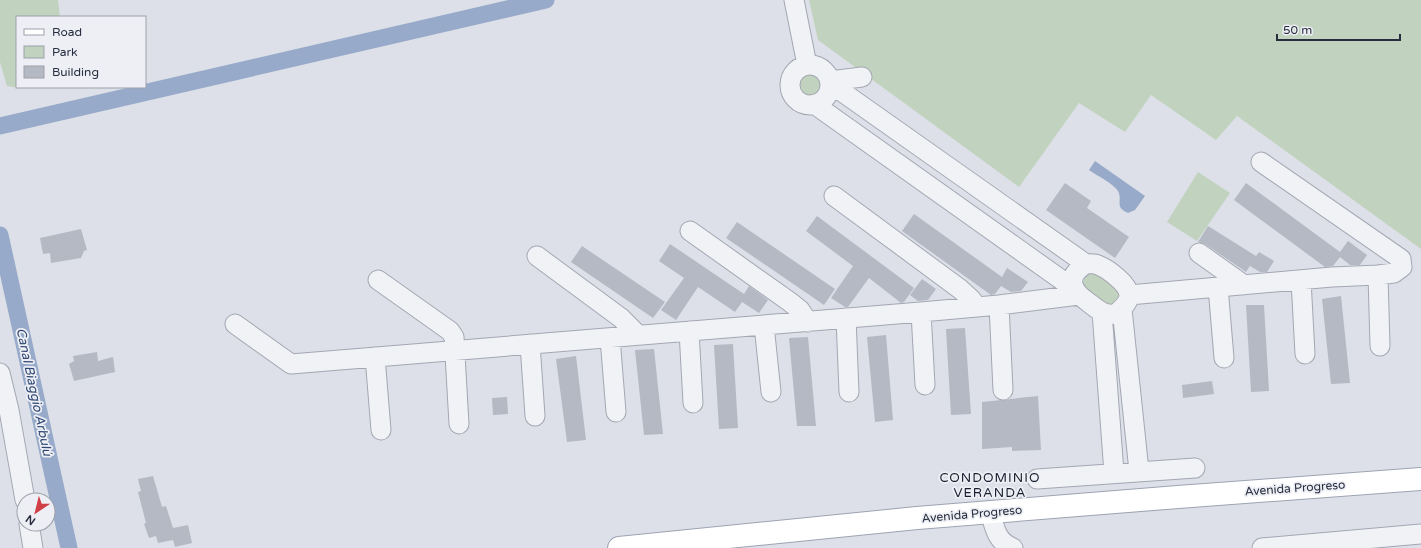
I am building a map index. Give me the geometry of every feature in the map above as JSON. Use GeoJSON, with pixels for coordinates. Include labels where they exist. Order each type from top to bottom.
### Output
{"type":"FeatureCollection","features":[{"type":"Feature","properties":{"kind":"main road","name":"Avenida Progreso"},"geometry":{"type":"LineString","coordinates":[[619,548],[917,518],[1421,479]]}},
{"type":"Feature","properties":{"kind":"street"},"geometry":{"type":"LineString","coordinates":[[794,0],[807,65]]}},
{"type":"Feature","properties":{"kind":"street"},"geometry":{"type":"LineString","coordinates":[[807,65],[820,67],[826,71],[830,83],[829,91],[826,97],[821,102],[814,104],[801,102],[784,91],[790,85],[795,72],[807,65]]}},
{"type":"Feature","properties":{"kind":"street"},"geometry":{"type":"LineString","coordinates":[[830,83],[862,76]]}},
{"type":"Feature","properties":{"kind":"street"},"geometry":{"type":"LineString","coordinates":[[830,83],[1086,264],[1099,265],[1122,281],[1126,302],[1122,314],[1139,471]]}},
{"type":"Feature","properties":{"kind":"street"},"geometry":{"type":"LineString","coordinates":[[814,104],[1102,312],[1109,315],[1116,314],[1126,302],[1218,287],[1378,275],[1394,272],[1402,267],[1401,259],[1261,162]]}},
{"type":"Feature","properties":{"kind":"street"},"geometry":{"type":"LineString","coordinates":[[834,196],[972,299],[977,307]]}},
{"type":"Feature","properties":{"kind":"street"},"geometry":{"type":"LineString","coordinates":[[690,231],[790,302],[800,310],[808,322]]}},
{"type":"Feature","properties":{"kind":"street"},"geometry":{"type":"LineString","coordinates":[[1199,253],[1244,285]]}},
{"type":"Feature","properties":{"kind":"street"},"geometry":{"type":"LineString","coordinates":[[537,256],[621,318],[638,335]]}},
{"type":"Feature","properties":{"kind":"street"},"geometry":{"type":"LineString","coordinates":[[1076,292],[1072,281],[1076,272],[1086,264]]}},
{"type":"Feature","properties":{"kind":"street"},"geometry":{"type":"LineString","coordinates":[[1378,275],[1380,346]]}},
{"type":"Feature","properties":{"kind":"street"},"geometry":{"type":"LineString","coordinates":[[378,280],[450,331],[454,337],[456,350],[459,424]]}},
{"type":"Feature","properties":{"kind":"street"},"geometry":{"type":"LineString","coordinates":[[1301,280],[1305,354]]}},
{"type":"Feature","properties":{"kind":"street"},"geometry":{"type":"LineString","coordinates":[[1218,287],[1224,358]]}},
{"type":"Feature","properties":{"kind":"street"},"geometry":{"type":"LineString","coordinates":[[235,324],[291,364],[999,305],[1076,292]]}},
{"type":"Feature","properties":{"kind":"street"},"geometry":{"type":"LineString","coordinates":[[999,305],[1003,390]]}},
{"type":"Feature","properties":{"kind":"street"},"geometry":{"type":"LineString","coordinates":[[921,312],[925,385]]}},
{"type":"Feature","properties":{"kind":"street"},"geometry":{"type":"LineString","coordinates":[[1102,312],[1114,473]]}},
{"type":"Feature","properties":{"kind":"street"},"geometry":{"type":"LineString","coordinates":[[846,318],[849,392]]}},
{"type":"Feature","properties":{"kind":"street"},"geometry":{"type":"LineString","coordinates":[[764,325],[770,392]]}},
{"type":"Feature","properties":{"kind":"street"},"geometry":{"type":"LineString","coordinates":[[689,331],[693,403]]}},
{"type":"Feature","properties":{"kind":"street"},"geometry":{"type":"LineString","coordinates":[[610,338],[616,412]]}},
{"type":"Feature","properties":{"kind":"street"},"geometry":{"type":"LineString","coordinates":[[530,344],[535,416]]}},
{"type":"Feature","properties":{"kind":"street"},"geometry":{"type":"LineString","coordinates":[[375,357],[381,430]]}},
{"type":"Feature","properties":{"kind":"street"},"geometry":{"type":"LineString","coordinates":[[0,374],[9,410],[23,492]]}},
{"type":"Feature","properties":{"kind":"street"},"geometry":{"type":"LineString","coordinates":[[1037,479],[1196,468]]}},
{"type":"Feature","properties":{"kind":"street"},"geometry":{"type":"LineString","coordinates":[[1175,469],[1178,497]]}},
{"type":"Feature","properties":{"kind":"street"},"geometry":{"type":"LineString","coordinates":[[1077,476],[1079,505]]}},
{"type":"Feature","properties":{"kind":"street"},"geometry":{"type":"LineString","coordinates":[[990,512],[998,538],[1012,548]]}},
{"type":"Feature","properties":{"kind":"street"},"geometry":{"type":"LineString","coordinates":[[30,532],[33,548]]}},
{"type":"Feature","properties":{"kind":"street"},"geometry":{"type":"LineString","coordinates":[[1262,548],[1421,534]]}},
{"type":"Feature","properties":{"kind":"green space"},"geometry":{"type":"Polygon","coordinates":[[[0,0],[58,0],[60,16],[16,16],[16,87],[7,86],[0,62],[0,0]]]}},
{"type":"Feature","properties":{"kind":"green space"},"geometry":{"type":"Polygon","coordinates":[[[809,0],[1421,0],[1421,249],[1237,116],[1216,140],[1151,95],[1125,132],[1079,103],[1019,187],[818,40],[809,0]]]}},
{"type":"Feature","properties":{"kind":"green space"},"geometry":{"type":"Polygon","coordinates":[[[811,73],[819,77],[823,85],[819,93],[811,97],[803,93],[799,85],[803,77],[811,73]]]}},
{"type":"Feature","properties":{"kind":"green space"},"geometry":{"type":"Polygon","coordinates":[[[1198,172],[1230,193],[1197,241],[1167,222],[1198,172]]]}},
{"type":"Feature","properties":{"kind":"green space"},"geometry":{"type":"Polygon","coordinates":[[[1096,273],[1111,283],[1122,294],[1111,309],[1082,286],[1085,276],[1096,273]]]}},
{"type":"Feature","properties":{"kind":"water"},"geometry":{"type":"Polygon","coordinates":[[[1095,161],[1145,196],[1135,210],[1128,213],[1124,211],[1120,206],[1119,195],[1116,188],[1089,170],[1095,161]]]}},
{"type":"Feature","properties":{"kind":"building"},"geometry":{"type":"Polygon","coordinates":[[[1065,183],[1091,201],[1087,208],[1129,237],[1115,258],[1046,210],[1065,183]]]}},
{"type":"Feature","properties":{"kind":"building"},"geometry":{"type":"Polygon","coordinates":[[[1246,183],[1340,252],[1348,241],[1367,255],[1360,265],[1350,265],[1340,257],[1333,266],[1325,267],[1234,200],[1246,183]]]}},
{"type":"Feature","properties":{"kind":"building"},"geometry":{"type":"Polygon","coordinates":[[[914,214],[1002,277],[1007,268],[1028,282],[1021,291],[1011,292],[1001,286],[995,294],[991,295],[902,231],[914,214]]]}},
{"type":"Feature","properties":{"kind":"building"},"geometry":{"type":"Polygon","coordinates":[[[817,216],[914,288],[904,302],[901,303],[869,278],[848,307],[845,307],[831,298],[853,266],[806,231],[817,216]]]}},
{"type":"Feature","properties":{"kind":"building"},"geometry":{"type":"Polygon","coordinates":[[[737,222],[835,289],[824,305],[726,238],[737,222]]]}},
{"type":"Feature","properties":{"kind":"building"},"geometry":{"type":"Polygon","coordinates":[[[1208,226],[1256,256],[1259,252],[1274,261],[1267,272],[1260,272],[1250,266],[1253,261],[1246,272],[1205,244],[1198,242],[1208,226]]]}},
{"type":"Feature","properties":{"kind":"building"},"geometry":{"type":"Polygon","coordinates":[[[81,229],[87,250],[84,251],[81,258],[51,263],[50,253],[43,254],[40,238],[81,229]]]}},
{"type":"Feature","properties":{"kind":"building"},"geometry":{"type":"Polygon","coordinates":[[[670,244],[744,294],[749,286],[768,300],[759,313],[742,302],[735,312],[698,287],[676,320],[661,310],[684,278],[659,261],[670,244]]]}},
{"type":"Feature","properties":{"kind":"building"},"geometry":{"type":"Polygon","coordinates":[[[582,246],[665,302],[653,318],[571,262],[582,246]]]}},
{"type":"Feature","properties":{"kind":"building"},"geometry":{"type":"Polygon","coordinates":[[[922,279],[936,289],[928,300],[918,301],[910,295],[922,279]]]}},
{"type":"Feature","properties":{"kind":"building"},"geometry":{"type":"Polygon","coordinates":[[[1341,296],[1350,383],[1331,384],[1322,299],[1341,296]]]}},
{"type":"Feature","properties":{"kind":"building"},"geometry":{"type":"Polygon","coordinates":[[[1246,305],[1264,305],[1269,391],[1251,392],[1246,305]]]}},
{"type":"Feature","properties":{"kind":"building"},"geometry":{"type":"Polygon","coordinates":[[[965,328],[971,414],[951,415],[946,329],[965,328]]]}},
{"type":"Feature","properties":{"kind":"building"},"geometry":{"type":"Polygon","coordinates":[[[886,335],[893,420],[875,422],[867,337],[886,335]]]}},
{"type":"Feature","properties":{"kind":"building"},"geometry":{"type":"Polygon","coordinates":[[[808,337],[816,426],[797,426],[789,338],[808,337]]]}},
{"type":"Feature","properties":{"kind":"building"},"geometry":{"type":"Polygon","coordinates":[[[733,344],[738,428],[719,429],[714,345],[733,344]]]}},
{"type":"Feature","properties":{"kind":"building"},"geometry":{"type":"Polygon","coordinates":[[[654,349],[663,434],[644,435],[635,350],[654,349]]]}},
{"type":"Feature","properties":{"kind":"building"},"geometry":{"type":"Polygon","coordinates":[[[97,352],[98,361],[113,357],[115,372],[74,381],[69,364],[74,361],[73,356],[97,352]]]}},
{"type":"Feature","properties":{"kind":"building"},"geometry":{"type":"Polygon","coordinates":[[[576,356],[586,440],[567,442],[556,359],[576,356]]]}},
{"type":"Feature","properties":{"kind":"building"},"geometry":{"type":"Polygon","coordinates":[[[1212,381],[1214,394],[1183,398],[1182,385],[1212,381]]]}},
{"type":"Feature","properties":{"kind":"building"},"geometry":{"type":"Polygon","coordinates":[[[1038,396],[1041,450],[1012,451],[1012,447],[982,449],[982,402],[1038,396]]]}},
{"type":"Feature","properties":{"kind":"building"},"geometry":{"type":"Polygon","coordinates":[[[507,397],[508,414],[493,415],[492,398],[507,397]]]}},
{"type":"Feature","properties":{"kind":"building"},"geometry":{"type":"Polygon","coordinates":[[[153,476],[162,507],[166,506],[173,528],[188,525],[192,543],[175,547],[173,540],[158,543],[156,536],[149,538],[144,524],[146,523],[138,492],[141,491],[138,479],[153,476]]]}},
{"type":"Feature","properties":{"kind":"waterway"},"geometry":{"type":"LineString","coordinates":[[0,126],[546,0]]}},
{"type":"Feature","properties":{"kind":"waterway","name":"Canal Biaggio Arbulú"},"geometry":{"type":"LineString","coordinates":[[0,235],[69,548]]}},
{"type":"Feature","properties":{"kind":"district","name":"CONDOMINIO VERANDA"},"geometry":{"type":"Point","coordinates":[990,486]}}]}
